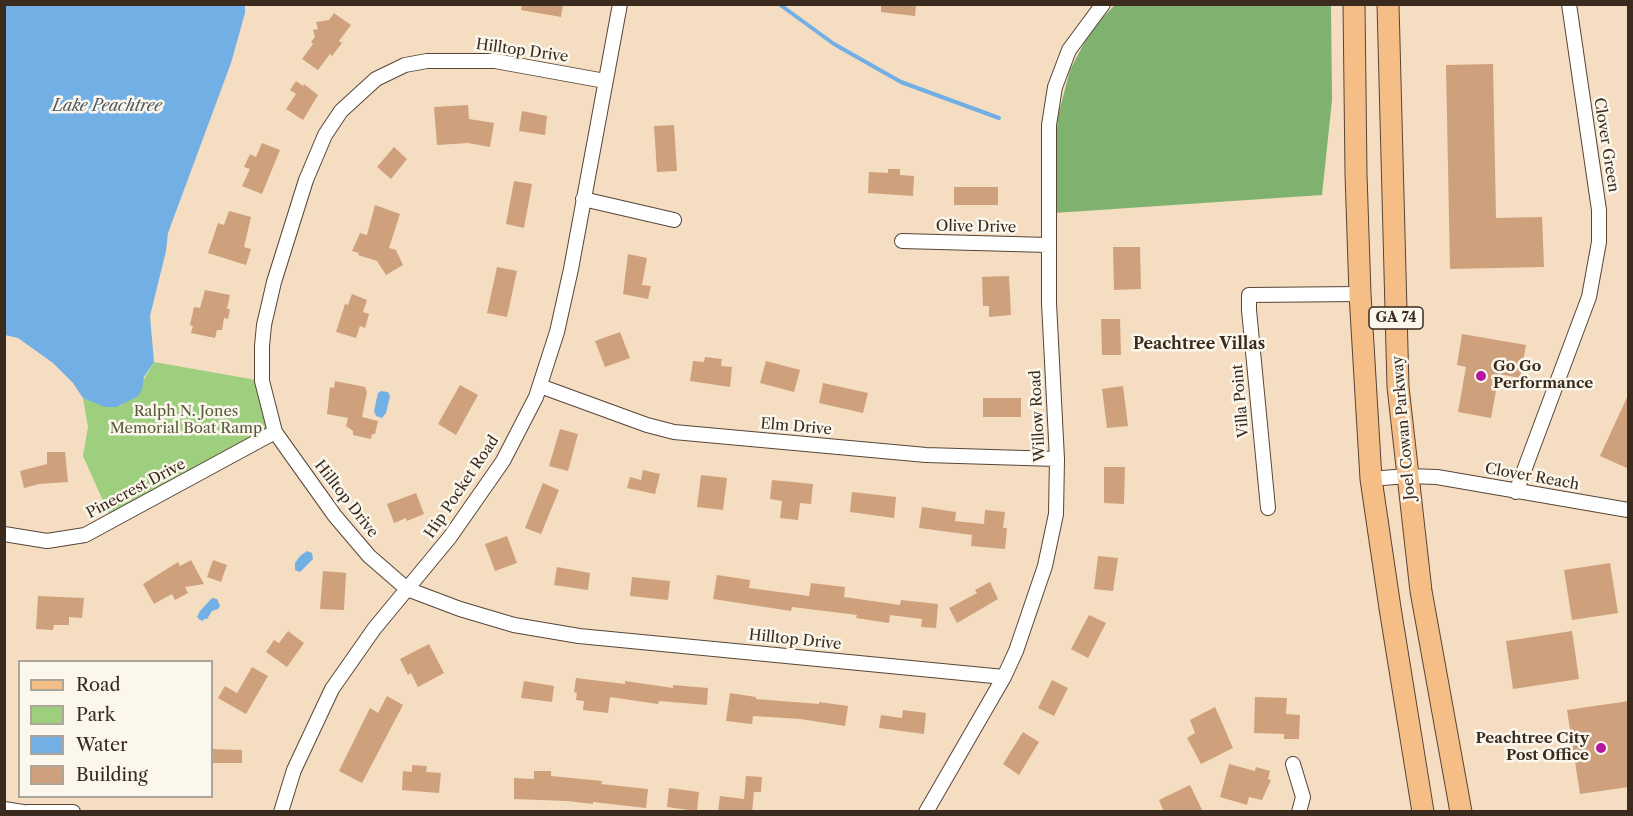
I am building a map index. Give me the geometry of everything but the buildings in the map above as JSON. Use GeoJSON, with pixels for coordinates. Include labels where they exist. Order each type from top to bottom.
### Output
{"type":"FeatureCollection","features":[{"type":"Feature","properties":{"kind":"main road","name":"GA 74"},"geometry":{"type":"LineString","coordinates":[[1354,4],[1360,294],[1371,480],[1395,643],[1424,812]]}},
{"type":"Feature","properties":{"kind":"main road","name":"Joel Cowan Parkway"},"geometry":{"type":"LineString","coordinates":[[1388,4],[1398,387],[1421,591],[1461,812]]}},
{"type":"Feature","properties":{"kind":"street","name":"Hip Pocket Road"},"geometry":{"type":"LineString","coordinates":[[281,812],[294,770],[332,690],[374,629],[450,537],[503,461],[540,386],[557,332],[571,269],[620,4]]}},
{"type":"Feature","properties":{"kind":"street","name":"Willow Road"},"geometry":{"type":"LineString","coordinates":[[926,812],[1004,677],[1016,651],[1045,566],[1056,514],[1057,459],[1049,303],[1049,125],[1055,87],[1069,50],[1103,4]]}},
{"type":"Feature","properties":{"kind":"street","name":"Clover Green"},"geometry":{"type":"LineString","coordinates":[[1516,492],[1589,297],[1599,242],[1599,210],[1569,4]]}},
{"type":"Feature","properties":{"kind":"street","name":"Hilltop Drive"},"geometry":{"type":"LineString","coordinates":[[605,81],[495,61],[427,61],[405,65],[376,79],[341,111],[325,135],[306,180],[276,274],[264,325],[262,381],[275,432],[335,516],[369,556],[407,589],[460,609],[546,632],[1004,677]]}},
{"type":"Feature","properties":{"kind":"street"},"geometry":{"type":"LineString","coordinates":[[583,199],[674,220]]}},
{"type":"Feature","properties":{"kind":"street","name":"Olive Drive"},"geometry":{"type":"LineString","coordinates":[[902,241],[1048,245]]}},
{"type":"Feature","properties":{"kind":"street","name":"Villa Point"},"geometry":{"type":"LineString","coordinates":[[1268,508],[1249,294],[1360,294]]}},
{"type":"Feature","properties":{"kind":"street","name":"Elm Drive"},"geometry":{"type":"LineString","coordinates":[[540,386],[647,425],[674,432],[927,455],[1057,459]]}},
{"type":"Feature","properties":{"kind":"street","name":"Pinecrest Drive"},"geometry":{"type":"LineString","coordinates":[[4,534],[47,541],[85,535],[275,432]]}},
{"type":"Feature","properties":{"kind":"street","name":"Clover Reach"},"geometry":{"type":"LineString","coordinates":[[1371,480],[1407,476],[1429,477],[1629,510]]}},
{"type":"Feature","properties":{"kind":"street"},"geometry":{"type":"LineString","coordinates":[[1293,764],[1303,797],[1299,812]]}},
{"type":"Feature","properties":{"kind":"street"},"geometry":{"type":"LineString","coordinates":[[4,809],[25,812],[74,812]]}},
{"type":"Feature","properties":{"kind":"green space"},"geometry":{"type":"Polygon","coordinates":[[[1115,5],[1331,5],[1332,100],[1322,195],[1054,213],[1053,182],[1058,116],[1070,70],[1092,28],[1115,5]]]}},
{"type":"Feature","properties":{"kind":"green space","name":"Ralph N. Jones Memorial Boat Ramp"},"geometry":{"type":"Polygon","coordinates":[[[154,362],[262,381],[275,432],[112,521],[83,456],[88,427],[83,398],[117,407],[122,405],[143,381],[154,362]]]}},
{"type":"Feature","properties":{"kind":"water","name":"Lake Peachtree"},"geometry":{"type":"Polygon","coordinates":[[[5,4],[245,5],[245,13],[231,63],[168,233],[166,251],[150,316],[154,362],[144,377],[138,396],[117,407],[105,407],[83,398],[73,383],[53,363],[18,338],[5,335],[5,4]]]}},
{"type":"Feature","properties":{"kind":"water"},"geometry":{"type":"Polygon","coordinates":[[[388,392],[390,396],[386,413],[382,418],[376,416],[374,411],[378,393],[388,392]]]}},
{"type":"Feature","properties":{"kind":"water"},"geometry":{"type":"Polygon","coordinates":[[[307,551],[312,553],[313,559],[300,572],[295,570],[295,563],[307,551]]]}},
{"type":"Feature","properties":{"kind":"water"},"geometry":{"type":"Polygon","coordinates":[[[212,598],[217,599],[220,606],[212,611],[207,619],[200,620],[197,617],[200,611],[212,598]]]}},
{"type":"Feature","properties":{"kind":"waterway"},"geometry":{"type":"LineString","coordinates":[[779,4],[834,44],[901,82],[999,118]]}},
{"type":"Feature","properties":{"kind":"place","name":"Go Go Performance"},"geometry":{"type":"Point","coordinates":[1481,376]}},
{"type":"Feature","properties":{"kind":"place","name":"Peachtree City Post Office"},"geometry":{"type":"Point","coordinates":[1601,748]}},
{"type":"Feature","properties":{"kind":"district","name":"Peachtree Villas"},"geometry":{"type":"Point","coordinates":[1199,344]}}]}
